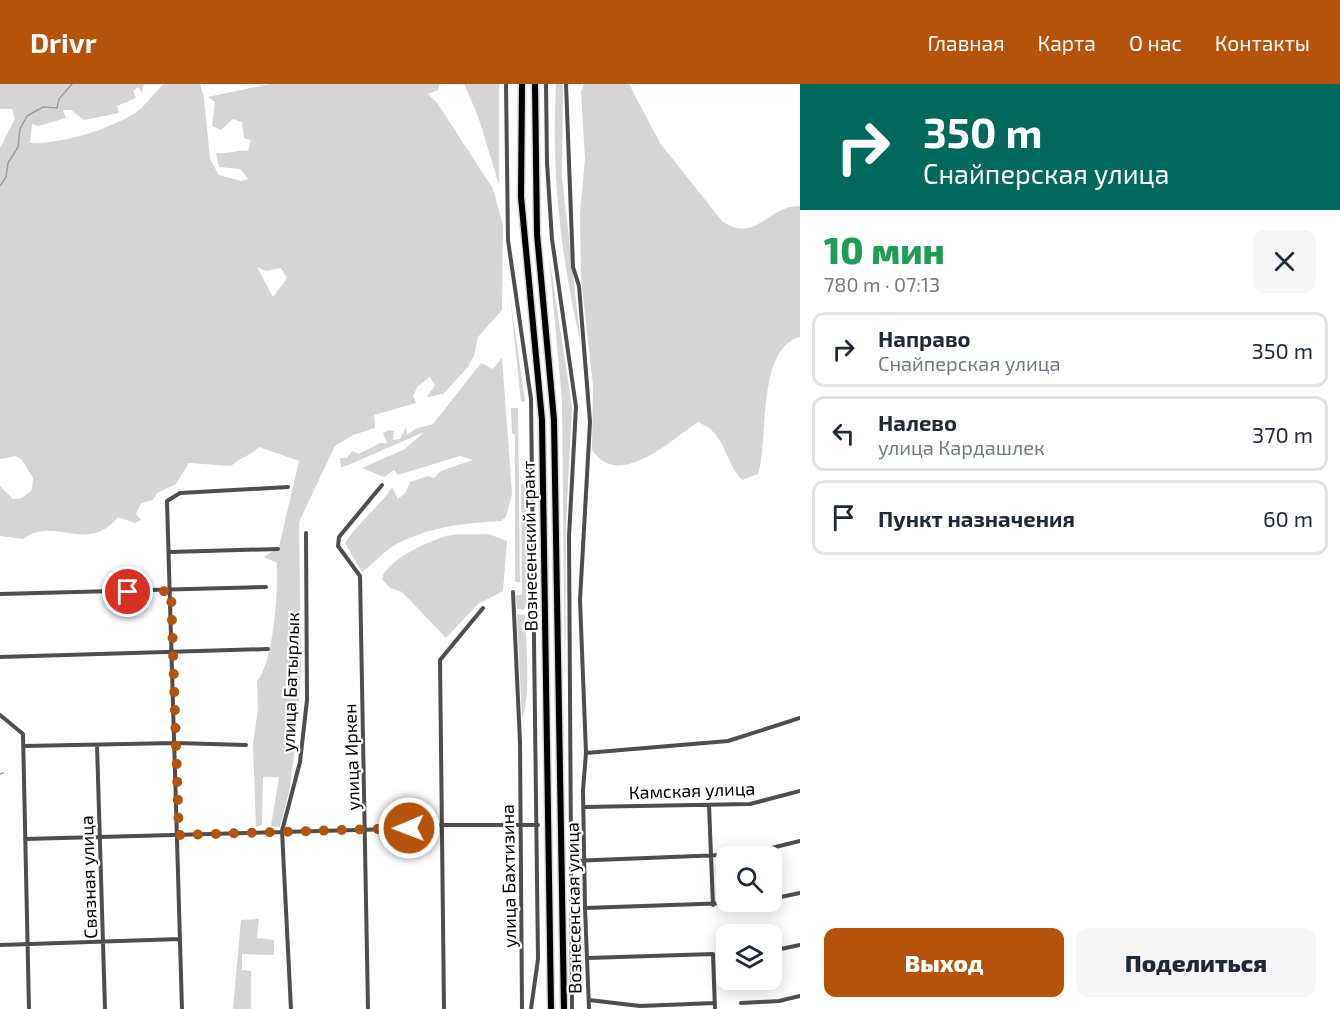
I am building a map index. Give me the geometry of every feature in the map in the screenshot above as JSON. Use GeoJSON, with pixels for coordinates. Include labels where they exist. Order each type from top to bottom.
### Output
{"type":"FeatureCollection","features":[{"type":"Feature","properties":{"kind":"main road","name":"Вознесенский тракт"},"geometry":{"type":"LineString","coordinates":[[522,84],[521,197],[542,420],[551,1009]]}},
{"type":"Feature","properties":{"kind":"main road","name":"Вознесенский тракт"},"geometry":{"type":"LineString","coordinates":[[535,84],[537,234],[554,420],[564,1009]]}},
{"type":"Feature","properties":{"kind":"street"},"geometry":{"type":"LineString","coordinates":[[506,84],[508,240],[531,399],[538,825],[538,959],[531,1009]]}},
{"type":"Feature","properties":{"kind":"street"},"geometry":{"type":"LineString","coordinates":[[546,84],[549,206],[576,407],[569,536],[572,1009]]}},
{"type":"Feature","properties":{"kind":"street","name":"Вознесенская улица"},"geometry":{"type":"LineString","coordinates":[[566,84],[573,267],[579,286],[590,417],[580,600],[586,753],[585,908],[589,1009]]}},
{"type":"Feature","properties":{"kind":"street","name":"улица Иркен"},"geometry":{"type":"LineString","coordinates":[[368,1009],[367,828],[362,726],[360,576],[338,546],[339,537],[382,485]]}},
{"type":"Feature","properties":{"kind":"street"},"geometry":{"type":"LineString","coordinates":[[182,1009],[179,835],[167,501],[180,493],[288,487]]}},
{"type":"Feature","properties":{"kind":"street","name":"улица Батырлык"},"geometry":{"type":"LineString","coordinates":[[291,1009],[282,831],[300,762],[306,700],[306,533]]}},
{"type":"Feature","properties":{"kind":"street"},"geometry":{"type":"LineString","coordinates":[[170,552],[278,549]]}},
{"type":"Feature","properties":{"kind":"street"},"geometry":{"type":"LineString","coordinates":[[0,594],[266,587]]}},
{"type":"Feature","properties":{"kind":"street","name":"улица Бахтизина"},"geometry":{"type":"LineString","coordinates":[[513,592],[520,742],[522,1008]]}},
{"type":"Feature","properties":{"kind":"street"},"geometry":{"type":"LineString","coordinates":[[444,1009],[440,660],[483,608]]}},
{"type":"Feature","properties":{"kind":"street"},"geometry":{"type":"LineString","coordinates":[[0,657],[268,649]]}},
{"type":"Feature","properties":{"kind":"street"},"geometry":{"type":"LineString","coordinates":[[0,715],[23,734],[29,1009]]}},
{"type":"Feature","properties":{"kind":"street"},"geometry":{"type":"LineString","coordinates":[[586,753],[728,741],[800,718]]}},
{"type":"Feature","properties":{"kind":"street"},"geometry":{"type":"LineString","coordinates":[[24,746],[176,743],[246,745]]}},
{"type":"Feature","properties":{"kind":"street","name":"Связная улица"},"geometry":{"type":"LineString","coordinates":[[97,745],[105,941],[105,1009]]}},
{"type":"Feature","properties":{"kind":"street","name":"Камская улица"},"geometry":{"type":"LineString","coordinates":[[584,807],[750,804],[800,791]]}},
{"type":"Feature","properties":{"kind":"street"},"geometry":{"type":"LineString","coordinates":[[709,805],[713,905]]}},
{"type":"Feature","properties":{"kind":"street"},"geometry":{"type":"LineString","coordinates":[[25,839],[100,835],[431,828],[441,825],[538,825]]}},
{"type":"Feature","properties":{"kind":"street"},"geometry":{"type":"LineString","coordinates":[[571,861],[747,854],[800,841]]}},
{"type":"Feature","properties":{"kind":"street"},"geometry":{"type":"LineString","coordinates":[[782,897],[800,893]]}},
{"type":"Feature","properties":{"kind":"street"},"geometry":{"type":"LineString","coordinates":[[585,908],[716,905]]}},
{"type":"Feature","properties":{"kind":"street"},"geometry":{"type":"LineString","coordinates":[[0,945],[180,939]]}},
{"type":"Feature","properties":{"kind":"street"},"geometry":{"type":"LineString","coordinates":[[782,949],[800,945]]}},
{"type":"Feature","properties":{"kind":"street"},"geometry":{"type":"LineString","coordinates":[[588,958],[713,954],[715,1009]]}},
{"type":"Feature","properties":{"kind":"street"},"geometry":{"type":"LineString","coordinates":[[741,1003],[779,1001],[800,996]]}},
{"type":"Feature","properties":{"kind":"street"},"geometry":{"type":"LineString","coordinates":[[589,1000],[640,1006],[715,1003]]}},
{"type":"Feature","properties":{"kind":"shaded area"},"geometry":{"type":"Polygon","coordinates":[[[0,84],[144,84],[142,93],[138,87],[133,91],[136,98],[117,106],[119,113],[84,120],[71,110],[63,110],[66,118],[38,126],[32,124],[30,143],[42,143],[68,139],[95,131],[130,116],[164,84],[200,84],[204,98],[210,159],[219,175],[241,181],[248,179],[240,169],[219,167],[216,153],[248,151],[251,140],[244,138],[242,122],[233,119],[221,130],[212,126],[215,102],[208,97],[269,84],[440,84],[438,90],[428,94],[438,104],[493,189],[503,225],[502,310],[478,337],[474,356],[468,367],[443,394],[427,397],[435,385],[430,377],[418,386],[413,396],[416,403],[374,415],[375,428],[353,435],[335,446],[299,522],[301,669],[290,788],[280,827],[271,826],[279,777],[263,777],[262,825],[256,827],[253,744],[258,708],[257,681],[263,672],[271,642],[277,590],[277,563],[264,557],[279,547],[299,461],[259,447],[231,466],[189,463],[176,484],[157,493],[153,500],[141,503],[136,514],[141,520],[135,523],[118,517],[107,528],[95,533],[46,531],[23,539],[0,536],[0,486],[13,499],[22,498],[32,490],[33,478],[22,460],[16,456],[0,459],[0,148],[15,119],[12,109],[0,109],[0,84]],[[257,267],[273,297],[287,278],[281,268],[266,271],[257,267]]]}},
{"type":"Feature","properties":{"kind":"shaded area"},"geometry":{"type":"Polygon","coordinates":[[[464,84],[499,84],[499,185],[478,116],[464,84]]]}},
{"type":"Feature","properties":{"kind":"shaded area"},"geometry":{"type":"Polygon","coordinates":[[[556,84],[563,84],[562,177],[581,345],[568,280],[559,216],[555,150],[556,84]]]}},
{"type":"Feature","properties":{"kind":"shaded area"},"geometry":{"type":"Polygon","coordinates":[[[584,84],[629,84],[660,143],[722,221],[744,229],[753,227],[779,211],[800,206],[800,337],[786,345],[776,359],[770,377],[758,474],[742,480],[731,464],[720,440],[707,427],[698,422],[660,449],[631,464],[616,465],[603,461],[592,450],[593,385],[581,279],[580,213],[585,159],[581,91],[584,84]]]}},
{"type":"Feature","properties":{"kind":"shaded area"},"geometry":{"type":"Polygon","coordinates":[[[549,256],[572,407],[566,524],[565,693],[562,401],[549,256]]]}},
{"type":"Feature","properties":{"kind":"shaded area"},"geometry":{"type":"Polygon","coordinates":[[[510,296],[525,401],[521,402],[510,296]]]}},
{"type":"Feature","properties":{"kind":"shaded area"},"geometry":{"type":"Polygon","coordinates":[[[502,357],[512,494],[506,517],[501,521],[460,525],[420,534],[391,548],[362,572],[345,543],[392,487],[398,499],[406,492],[410,482],[428,476],[434,478],[441,471],[473,460],[460,456],[398,475],[394,470],[384,477],[362,468],[405,449],[424,432],[346,466],[341,467],[340,458],[347,458],[352,451],[359,454],[380,443],[387,443],[383,433],[389,430],[394,431],[393,440],[400,439],[406,427],[407,435],[415,429],[433,424],[481,363],[493,369],[502,357]]]}},
{"type":"Feature","properties":{"kind":"shaded area"},"geometry":{"type":"Polygon","coordinates":[[[511,408],[518,408],[520,582],[515,582],[515,435],[512,433],[511,408]]]}},
{"type":"Feature","properties":{"kind":"shaded area"},"geometry":{"type":"Polygon","coordinates":[[[526,483],[528,605],[523,610],[517,609],[516,596],[522,594],[521,484],[526,483]]]}},
{"type":"Feature","properties":{"kind":"shaded area"},"geometry":{"type":"Polygon","coordinates":[[[463,534],[489,534],[507,541],[503,591],[478,604],[446,638],[402,592],[390,588],[382,579],[385,572],[399,559],[439,538],[463,534]]]}},
{"type":"Feature","properties":{"kind":"shaded area"},"geometry":{"type":"Polygon","coordinates":[[[517,614],[525,615],[527,683],[522,718],[517,614]]]}},
{"type":"Feature","properties":{"kind":"shaded area"},"geometry":{"type":"Polygon","coordinates":[[[259,919],[257,938],[274,940],[274,955],[242,954],[242,970],[251,971],[251,1009],[233,1009],[241,920],[259,919]]]}},
{"type":"Feature","properties":{"kind":"waterway"},"geometry":{"type":"LineString","coordinates":[[0,186],[6,177],[8,163],[18,147],[20,129],[27,116],[43,107],[57,108],[59,99],[72,84]]}},
{"type":"Feature","properties":{"kind":"route"},"geometry":{"type":"LineString","coordinates":[[128,592],[171,591],[179,835],[409,828]]}}]}
